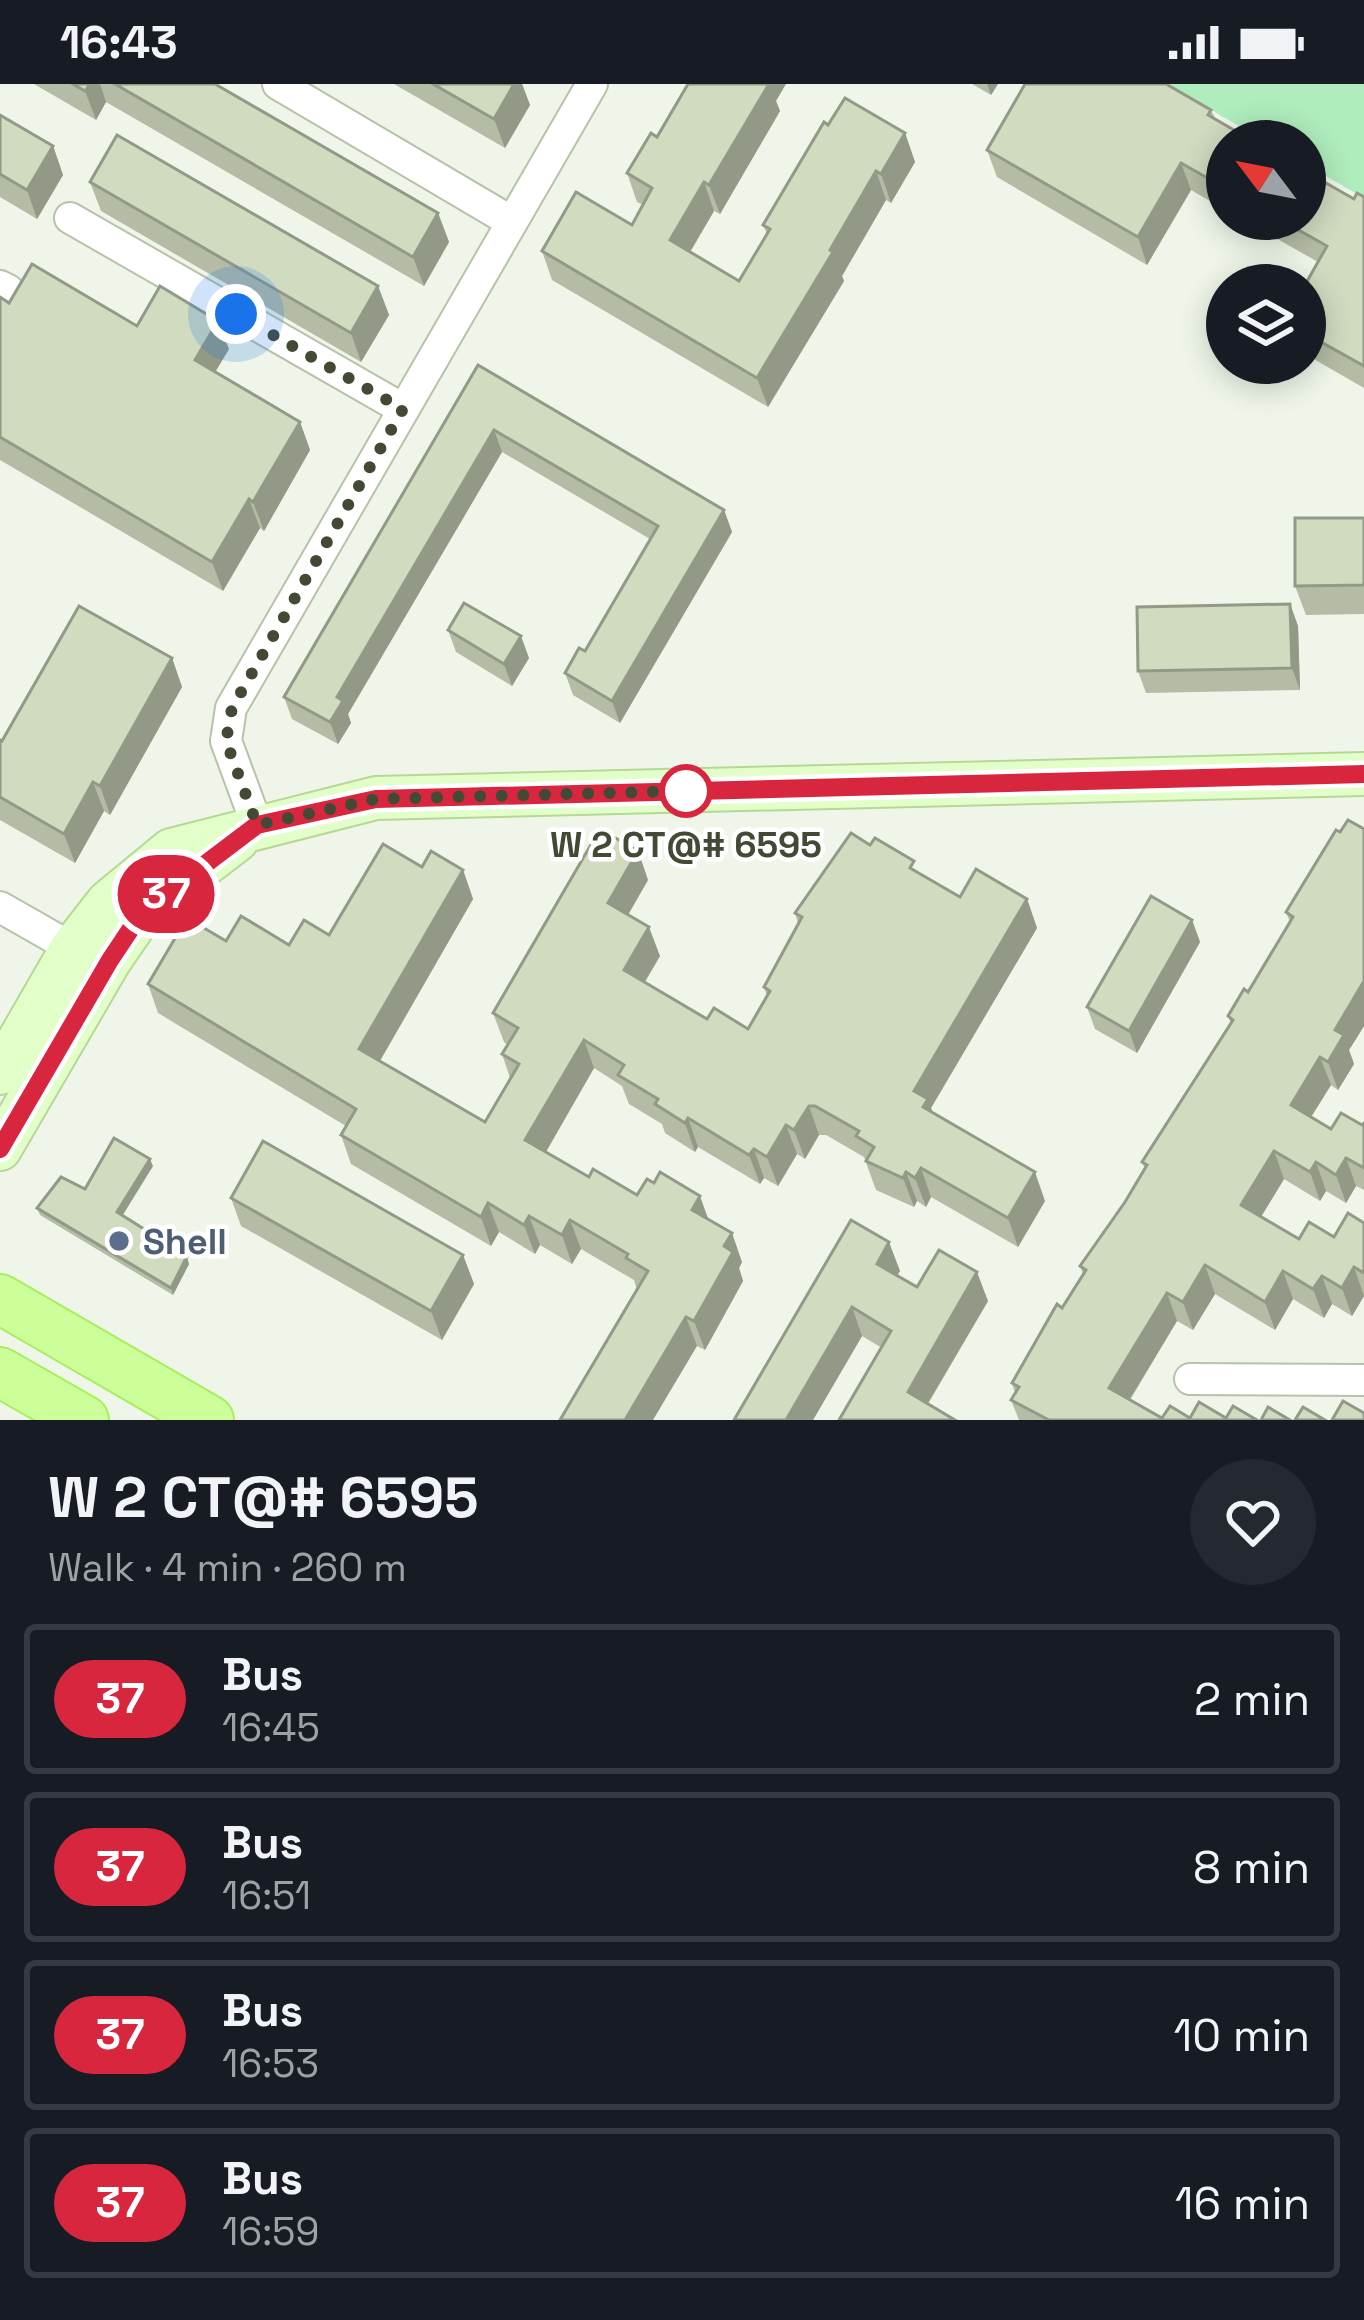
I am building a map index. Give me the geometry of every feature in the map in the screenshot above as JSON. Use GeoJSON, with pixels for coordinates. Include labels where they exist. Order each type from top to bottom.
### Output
{"type":"FeatureCollection","features":[{"type":"Feature","properties":{"kind":"main road"},"geometry":{"type":"LineString","coordinates":[[0,1073],[72,948],[108,902],[172,850],[257,825],[376,799],[1364,774]]}},
{"type":"Feature","properties":{"kind":"main road"},"geometry":{"type":"LineString","coordinates":[[0,1149],[142,912],[257,825]]}},
{"type":"Feature","properties":{"kind":"main road"},"geometry":{"type":"LineString","coordinates":[[0,1300],[209,1420]]}},
{"type":"Feature","properties":{"kind":"main road"},"geometry":{"type":"LineString","coordinates":[[0,1372],[84,1420]]}},
{"type":"Feature","properties":{"kind":"street"},"geometry":{"type":"LineString","coordinates":[[278,84],[512,222]]}},
{"type":"Feature","properties":{"kind":"street"},"geometry":{"type":"LineString","coordinates":[[257,825],[226,741],[232,708],[592,84]]}},
{"type":"Feature","properties":{"kind":"street"},"geometry":{"type":"LineString","coordinates":[[70,218],[403,409]]}},
{"type":"Feature","properties":{"kind":"street"},"geometry":{"type":"LineString","coordinates":[[0,907],[72,948]]}},
{"type":"Feature","properties":{"kind":"street"},"geometry":{"type":"LineString","coordinates":[[1190,1379],[1364,1380]]}},
{"type":"Feature","properties":{"kind":"green space"},"geometry":{"type":"Polygon","coordinates":[[[1166,84],[1364,84],[1364,198],[1326,176],[1326,120],[1229,120],[1166,84]]]}},
{"type":"Feature","properties":{"kind":"building"},"geometry":{"type":"Polygon","coordinates":[[[115,84],[215,84],[438,213],[413,257],[115,84]]]}},
{"type":"Feature","properties":{"kind":"building"},"geometry":{"type":"Polygon","coordinates":[[[433,84],[514,84],[494,119],[433,84]]]}},
{"type":"Feature","properties":{"kind":"building"},"geometry":{"type":"Polygon","coordinates":[[[688,84],[769,84],[670,240],[739,281],[770,229],[763,225],[824,122],[828,125],[845,98],[905,133],[881,174],[876,171],[757,378],[542,251],[576,192],[632,225],[652,188],[627,173],[651,133],[657,137],[688,84]]]}},
{"type":"Feature","properties":{"kind":"building"},"geometry":{"type":"Polygon","coordinates":[[[1025,84],[1166,84],[1211,110],[1208,115],[1217,120],[1206,120],[1206,177],[1181,163],[1138,237],[987,150],[1025,84]]]}},
{"type":"Feature","properties":{"kind":"building"},"geometry":{"type":"Polygon","coordinates":[[[0,115],[53,146],[27,190],[0,174],[0,115]]]}},
{"type":"Feature","properties":{"kind":"building"},"geometry":{"type":"Polygon","coordinates":[[[117,135],[378,286],[351,333],[90,182],[117,135]]]}},
{"type":"Feature","properties":{"kind":"building"},"geometry":{"type":"Polygon","coordinates":[[[1326,183],[1354,199],[1357,193],[1364,197],[1364,366],[1326,345],[1326,264],[1317,264],[1327,246],[1316,240],[1326,240],[1326,183]]]}},
{"type":"Feature","properties":{"kind":"building"},"geometry":{"type":"Polygon","coordinates":[[[32,264],[137,326],[160,286],[218,321],[195,360],[300,422],[212,562],[0,437],[0,297],[9,303],[32,264]]]}},
{"type":"Feature","properties":{"kind":"building"},"geometry":{"type":"Polygon","coordinates":[[[478,365],[724,510],[612,701],[565,673],[579,648],[585,651],[658,526],[494,430],[337,697],[343,701],[330,722],[284,697],[478,365]]]}},
{"type":"Feature","properties":{"kind":"building"},"geometry":{"type":"Polygon","coordinates":[[[1295,518],[1364,518],[1364,585],[1295,586],[1295,518]]]}},
{"type":"Feature","properties":{"kind":"building"},"geometry":{"type":"Polygon","coordinates":[[[464,603],[521,636],[504,664],[448,630],[464,603]]]}},
{"type":"Feature","properties":{"kind":"building"},"geometry":{"type":"Polygon","coordinates":[[[1290,604],[1292,668],[1138,671],[1137,607],[1290,604]]]}},
{"type":"Feature","properties":{"kind":"building"},"geometry":{"type":"Polygon","coordinates":[[[79,606],[172,658],[100,786],[93,782],[64,834],[0,797],[0,740],[79,606]]]}},
{"type":"Feature","properties":{"kind":"building"},"geometry":{"type":"Polygon","coordinates":[[[1348,820],[1364,829],[1364,981],[1335,1030],[1344,1035],[1328,1062],[1320,1057],[1291,1105],[1331,1129],[1341,1113],[1364,1123],[1364,1168],[1346,1158],[1336,1175],[1316,1162],[1310,1172],[1274,1151],[1241,1205],[1299,1239],[1309,1222],[1334,1237],[1348,1213],[1364,1223],[1364,1273],[1354,1267],[1342,1288],[1322,1276],[1313,1289],[1283,1271],[1265,1302],[1205,1265],[1183,1302],[1167,1293],[1109,1388],[1162,1418],[1170,1406],[1190,1418],[1199,1402],[1226,1418],[1233,1406],[1257,1420],[1049,1420],[1011,1400],[1019,1387],[1012,1383],[1057,1304],[1062,1308],[1086,1270],[1080,1266],[1125,1202],[1147,1165],[1142,1162],[1233,1020],[1228,1016],[1293,917],[1286,912],[1336,830],[1340,832],[1348,820]]]}},
{"type":"Feature","properties":{"kind":"building"},"geometry":{"type":"Polygon","coordinates":[[[600,829],[638,851],[608,903],[649,927],[624,970],[707,1019],[714,1008],[748,1029],[770,991],[764,987],[802,917],[795,913],[851,833],[870,845],[875,838],[914,861],[910,868],[960,897],[976,869],[1027,899],[914,1091],[928,1099],[923,1107],[1035,1172],[1008,1218],[921,1168],[915,1178],[906,1172],[903,1178],[866,1161],[874,1147],[856,1136],[859,1131],[815,1106],[809,1106],[794,1130],[786,1125],[767,1157],[754,1149],[749,1155],[655,1104],[658,1099],[618,1075],[624,1065],[584,1040],[525,1140],[589,1177],[593,1169],[637,1195],[647,1179],[654,1183],[660,1172],[700,1196],[692,1210],[732,1233],[724,1246],[733,1252],[694,1321],[686,1317],[625,1420],[560,1420],[648,1271],[570,1220],[562,1235],[529,1216],[524,1225],[488,1203],[481,1217],[341,1135],[356,1109],[148,984],[187,918],[226,941],[241,916],[289,945],[304,920],[329,935],[383,844],[422,867],[431,851],[463,870],[359,1049],[485,1122],[519,1064],[502,1054],[518,1028],[493,1013],[600,829]]]}},
{"type":"Feature","properties":{"kind":"building"},"geometry":{"type":"Polygon","coordinates":[[[1151,896],[1192,920],[1129,1031],[1087,1007],[1151,896]]]}},
{"type":"Feature","properties":{"kind":"building","name":"Shell"},"geometry":{"type":"Polygon","coordinates":[[[114,1138],[150,1159],[117,1212],[187,1256],[171,1288],[37,1208],[61,1177],[85,1189],[114,1138]]]}},
{"type":"Feature","properties":{"kind":"building"},"geometry":{"type":"Polygon","coordinates":[[[263,1141],[463,1255],[431,1311],[231,1198],[263,1141]]]}},
{"type":"Feature","properties":{"kind":"building"},"geometry":{"type":"Polygon","coordinates":[[[851,1220],[889,1242],[877,1264],[917,1287],[939,1250],[977,1272],[908,1392],[955,1420],[839,1420],[891,1331],[852,1307],[786,1420],[734,1420],[851,1220]]]}},
{"type":"Feature","properties":{"kind":"building"},"geometry":{"type":"Polygon","coordinates":[[[1343,1401],[1364,1413],[1364,1420],[1332,1420],[1343,1401]]]}},
{"type":"Feature","properties":{"kind":"building"},"geometry":{"type":"Polygon","coordinates":[[[1268,1407],[1290,1420],[1261,1420],[1268,1407]]]}},
{"type":"Feature","properties":{"kind":"building"},"geometry":{"type":"Polygon","coordinates":[[[1303,1407],[1325,1420],[1295,1420],[1303,1407]]]}},
{"type":"Feature","properties":{"kind":"bus line","name":"37"},"geometry":{"type":"LineString","coordinates":[[0,1149],[142,912],[257,825],[376,799],[1364,774]]}},
{"type":"Feature","properties":{"kind":"place","name":"W 2 CT@# 6595"},"geometry":{"type":"Point","coordinates":[686,791]}},
{"type":"Feature","properties":{"kind":"place","name":"Shell"},"geometry":{"type":"Point","coordinates":[119,1241]}},
{"type":"Feature","properties":{"kind":"route"},"geometry":{"type":"LineString","coordinates":[[236,314],[403,409],[232,708],[226,741],[257,825],[376,799],[686,791]]}}]}
